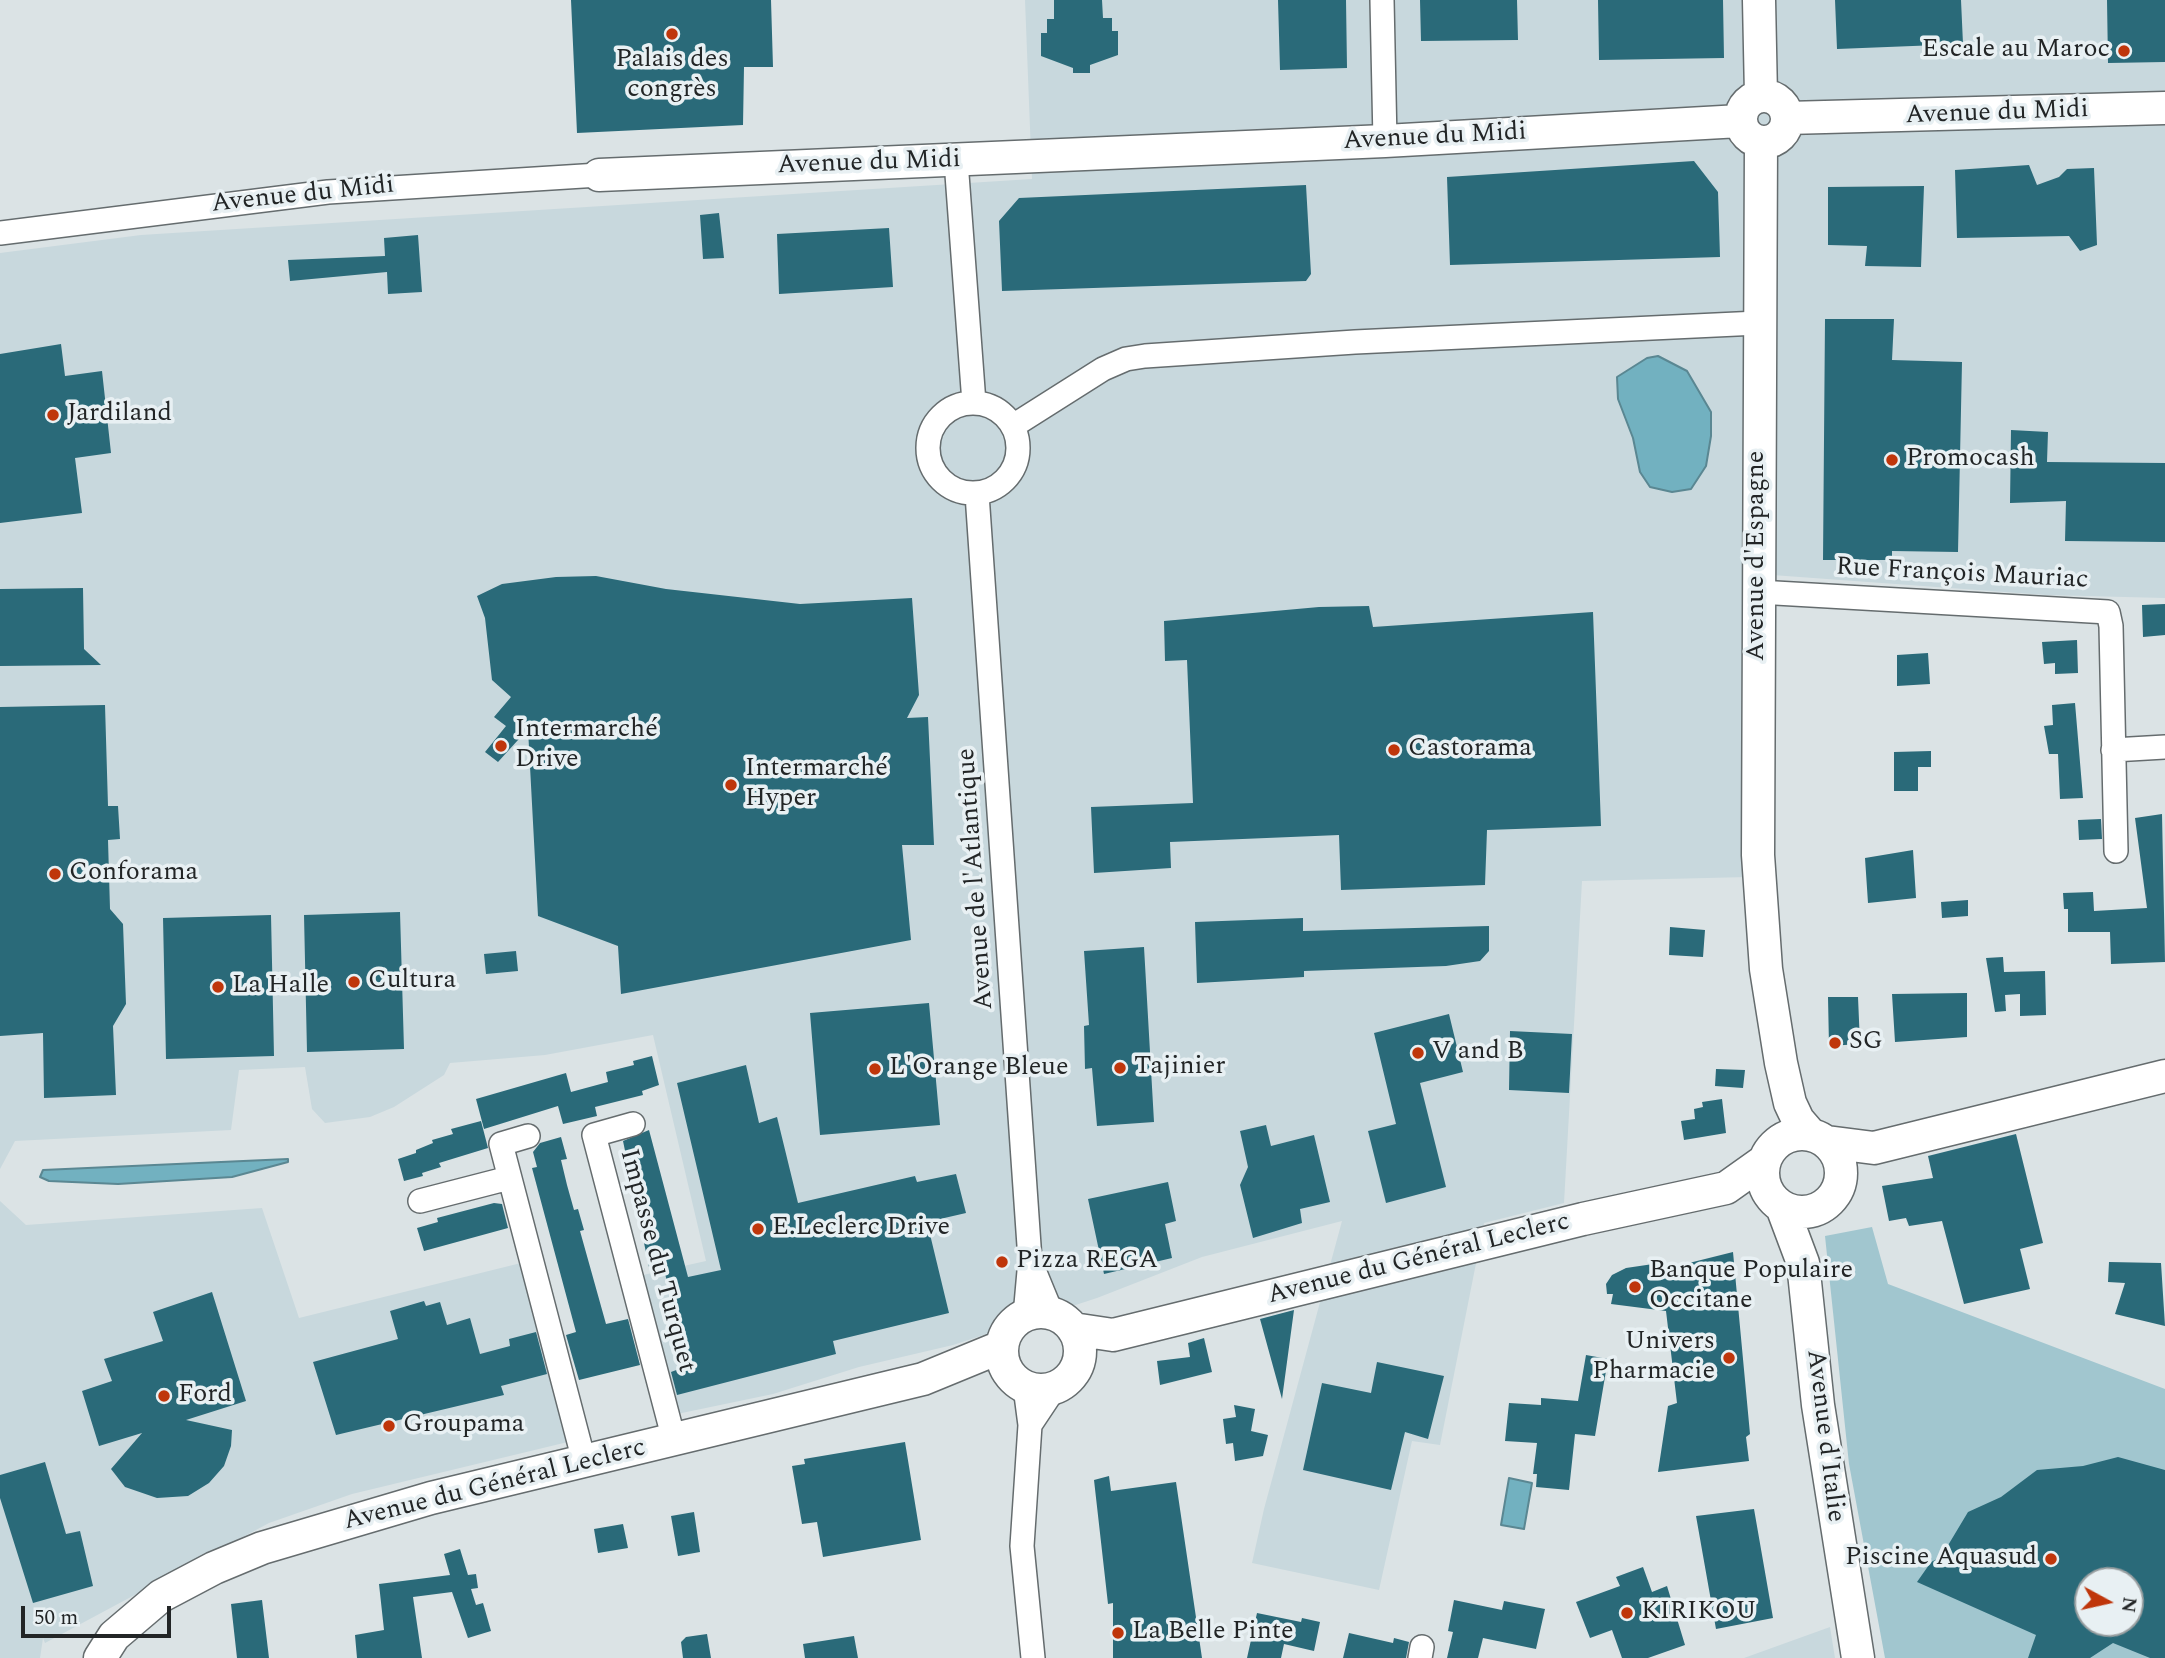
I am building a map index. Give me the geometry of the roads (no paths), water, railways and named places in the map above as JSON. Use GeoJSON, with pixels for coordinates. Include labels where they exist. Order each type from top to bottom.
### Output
{"type":"FeatureCollection","features":[{"type":"Feature","properties":{"kind":"street"},"geometry":{"type":"LineString","coordinates":[[1382,0],[1385,141]]}},
{"type":"Feature","properties":{"kind":"street"},"geometry":{"type":"LineString","coordinates":[[1759,0],[1761,96]]}},
{"type":"Feature","properties":{"kind":"street"},"geometry":{"type":"LineString","coordinates":[[1761,96],[1781,104],[1787,118],[1780,136],[1751,132],[1743,107],[1761,96]]}},
{"type":"Feature","properties":{"kind":"street","name":"Avenue du Midi"},"geometry":{"type":"LineString","coordinates":[[1787,118],[2165,108]]}},
{"type":"Feature","properties":{"kind":"street","name":"Avenue du Midi"},"geometry":{"type":"LineString","coordinates":[[0,233],[328,192],[599,176],[1385,141],[1751,132]]}},
{"type":"Feature","properties":{"kind":"street","name":"Avenue d'Espagne"},"geometry":{"type":"LineString","coordinates":[[1751,132],[1758,323],[1758,855],[1766,969],[1781,1063]]}},
{"type":"Feature","properties":{"kind":"street"},"geometry":{"type":"LineString","coordinates":[[956,161],[974,403]]}},
{"type":"Feature","properties":{"kind":"street"},"geometry":{"type":"LineString","coordinates":[[1013,426],[1103,369],[1126,359],[1145,356],[1355,342],[1758,323]]}},
{"type":"Feature","properties":{"kind":"street"},"geometry":{"type":"LineString","coordinates":[[974,403],[997,409],[1013,426],[1018,440],[1018,456],[1014,470],[1004,482],[992,490],[977,494],[950,488],[940,479],[928,454],[929,440],[941,417],[962,404],[974,403]]}},
{"type":"Feature","properties":{"kind":"street","name":"Avenue de l'Atlantique"},"geometry":{"type":"LineString","coordinates":[[977,494],[1030,1260],[1050,1320]]}},
{"type":"Feature","properties":{"kind":"street","name":"Rue François Mauriac"},"geometry":{"type":"LineString","coordinates":[[1758,592],[2108,611],[2111,626],[2116,851]]}},
{"type":"Feature","properties":{"kind":"street"},"geometry":{"type":"LineString","coordinates":[[2113,750],[2165,747]]}},
{"type":"Feature","properties":{"kind":"street"},"geometry":{"type":"LineString","coordinates":[[1781,1063],[1790,1104],[1798,1120],[1819,1138],[1840,1166],[1831,1195],[1801,1255]]}},
{"type":"Feature","properties":{"kind":"street"},"geometry":{"type":"LineString","coordinates":[[1781,1063],[1783,1105],[1762,1177],[1775,1200],[1798,1212],[1831,1195],[1874,1148]]}},
{"type":"Feature","properties":{"kind":"street"},"geometry":{"type":"LineString","coordinates":[[1767,1154],[1789,1135],[1874,1148],[2165,1076]]}},
{"type":"Feature","properties":{"kind":"street","name":"Impasse du Turquet"},"geometry":{"type":"LineString","coordinates":[[633,1124],[594,1135],[674,1440]]}},
{"type":"Feature","properties":{"kind":"street"},"geometry":{"type":"LineString","coordinates":[[528,1136],[501,1144],[584,1461]]}},
{"type":"Feature","properties":{"kind":"street","name":"Avenue du Général Leclerc"},"geometry":{"type":"LineString","coordinates":[[1726,1188],[1767,1154]]}},
{"type":"Feature","properties":{"kind":"street"},"geometry":{"type":"LineString","coordinates":[[420,1201],[509,1178]]}},
{"type":"Feature","properties":{"kind":"street","name":"Avenue du Général Leclerc"},"geometry":{"type":"LineString","coordinates":[[100,1654],[161,1596],[258,1549],[410,1504],[923,1379],[1073,1374],[1079,1363],[1113,1335],[1583,1219],[1726,1188],[1775,1200]]}},
{"type":"Feature","properties":{"kind":"street","name":"Avenue d'Italie"},"geometry":{"type":"LineString","coordinates":[[1775,1200],[1801,1255],[1818,1405],[1858,1658]]}},
{"type":"Feature","properties":{"kind":"street"},"geometry":{"type":"LineString","coordinates":[[1033,1658],[1022,1546],[1030,1425],[1012,1325],[1050,1320],[1080,1350],[1079,1363]]}},
{"type":"Feature","properties":{"kind":"street","name":"Avenue du Général Leclerc"},"geometry":{"type":"LineString","coordinates":[[1050,1320],[1113,1335]]}},
{"type":"Feature","properties":{"kind":"place","name":"Palais des congrès"},"geometry":{"type":"Point","coordinates":[672,34]}},
{"type":"Feature","properties":{"kind":"place","name":"Escale au Maroc"},"geometry":{"type":"Point","coordinates":[2124,51]}},
{"type":"Feature","properties":{"kind":"place","name":"Jardiland"},"geometry":{"type":"Point","coordinates":[53,415]}},
{"type":"Feature","properties":{"kind":"place","name":"Promocash"},"geometry":{"type":"Point","coordinates":[1892,460]}},
{"type":"Feature","properties":{"kind":"place","name":"Intermarché Drive"},"geometry":{"type":"Point","coordinates":[501,746]}},
{"type":"Feature","properties":{"kind":"place","name":"Castorama"},"geometry":{"type":"Point","coordinates":[1394,750]}},
{"type":"Feature","properties":{"kind":"place","name":"Intermarché Hyper"},"geometry":{"type":"Point","coordinates":[731,785]}},
{"type":"Feature","properties":{"kind":"place","name":"Conforama"},"geometry":{"type":"Point","coordinates":[55,874]}},
{"type":"Feature","properties":{"kind":"place","name":"Cultura"},"geometry":{"type":"Point","coordinates":[354,982]}},
{"type":"Feature","properties":{"kind":"place","name":"La Halle"},"geometry":{"type":"Point","coordinates":[218,987]}},
{"type":"Feature","properties":{"kind":"place","name":"SG"},"geometry":{"type":"Point","coordinates":[1835,1043]}},
{"type":"Feature","properties":{"kind":"place","name":"V and B"},"geometry":{"type":"Point","coordinates":[1418,1053]}},
{"type":"Feature","properties":{"kind":"place","name":"Tajinier"},"geometry":{"type":"Point","coordinates":[1120,1068]}},
{"type":"Feature","properties":{"kind":"place","name":"L'Orange Bleue"},"geometry":{"type":"Point","coordinates":[875,1069]}},
{"type":"Feature","properties":{"kind":"place","name":"E.Leclerc Drive"},"geometry":{"type":"Point","coordinates":[758,1229]}},
{"type":"Feature","properties":{"kind":"place","name":"Pizza REGA"},"geometry":{"type":"Point","coordinates":[1002,1262]}},
{"type":"Feature","properties":{"kind":"place","name":"Banque Populaire Occitane"},"geometry":{"type":"Point","coordinates":[1635,1287]}},
{"type":"Feature","properties":{"kind":"place","name":"Univers Pharmacie"},"geometry":{"type":"Point","coordinates":[1729,1358]}},
{"type":"Feature","properties":{"kind":"place","name":"Ford"},"geometry":{"type":"Point","coordinates":[164,1396]}},
{"type":"Feature","properties":{"kind":"place","name":"Groupama"},"geometry":{"type":"Point","coordinates":[389,1426]}},
{"type":"Feature","properties":{"kind":"place","name":"Piscine Aquasud"},"geometry":{"type":"Point","coordinates":[2051,1559]}},
{"type":"Feature","properties":{"kind":"place","name":"KIRIKOU"},"geometry":{"type":"Point","coordinates":[1627,1613]}},
{"type":"Feature","properties":{"kind":"place","name":"La Belle Pinte"},"geometry":{"type":"Point","coordinates":[1118,1633]}}]}
